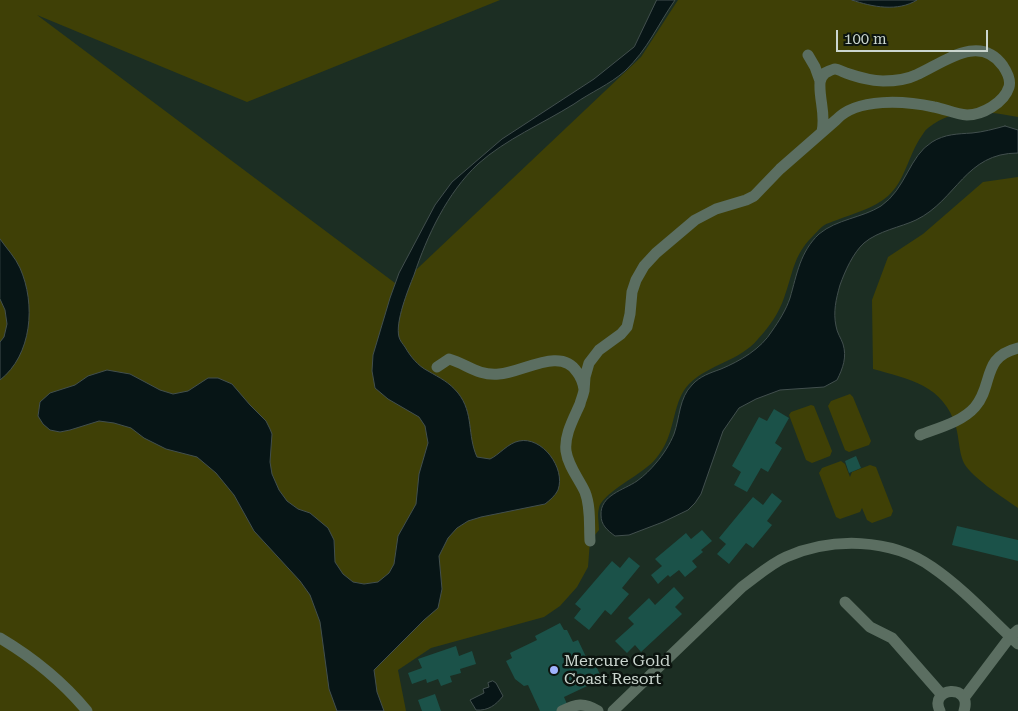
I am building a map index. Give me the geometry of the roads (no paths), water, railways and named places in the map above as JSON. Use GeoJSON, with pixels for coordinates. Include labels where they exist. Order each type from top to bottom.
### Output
{"type":"FeatureCollection","features":[{"type":"Feature","properties":{"kind":"street"},"geometry":{"type":"LineString","coordinates":[[820,81],[825,73],[836,69],[862,78],[882,81],[899,80],[914,76],[959,54],[975,50],[991,55],[999,60],[1009,78],[1009,88],[1002,98],[990,108],[968,115],[952,113],[935,107],[894,102],[861,106],[834,119],[829,118],[824,113]]}},
{"type":"Feature","properties":{"kind":"street"},"geometry":{"type":"LineString","coordinates":[[808,55],[816,67],[820,81],[824,113],[822,132]]}},
{"type":"Feature","properties":{"kind":"street"},"geometry":{"type":"LineString","coordinates":[[590,541],[589,510],[586,494],[570,463],[566,450],[567,437],[584,391],[585,377],[589,364],[598,350],[621,334],[627,327],[632,292],[644,266],[678,233],[695,220],[716,209],[754,196],[780,169],[840,116]]}},
{"type":"Feature","properties":{"kind":"street"},"geometry":{"type":"LineString","coordinates":[[920,435],[951,423],[970,413],[978,403],[995,361],[1003,353],[1018,348]]}},
{"type":"Feature","properties":{"kind":"street"},"geometry":{"type":"LineString","coordinates":[[437,366],[449,359],[474,371],[498,374],[514,372],[544,362],[560,360],[568,362],[575,368],[581,379],[584,391]]}},
{"type":"Feature","properties":{"kind":"street"},"geometry":{"type":"LineString","coordinates":[[613,711],[742,587],[765,570],[785,558],[814,547],[840,544],[892,547],[910,554],[932,566],[1016,637],[964,698]]}},
{"type":"Feature","properties":{"kind":"street"},"geometry":{"type":"LineString","coordinates":[[845,602],[870,627],[892,638],[942,694]]}},
{"type":"Feature","properties":{"kind":"street"},"geometry":{"type":"LineString","coordinates":[[0,638],[14,646],[48,672],[87,711]]}},
{"type":"Feature","properties":{"kind":"street"},"geometry":{"type":"LineString","coordinates":[[940,711],[938,703],[942,694],[951,691],[964,698],[966,705],[964,711]]}},
{"type":"Feature","properties":{"kind":"street"},"geometry":{"type":"LineString","coordinates":[[562,711],[573,706],[587,705],[598,711]]}},
{"type":"Feature","properties":{"kind":"place","name":"Mercure Gold Coast Resort"},"geometry":{"type":"Point","coordinates":[554,670]}}]}
